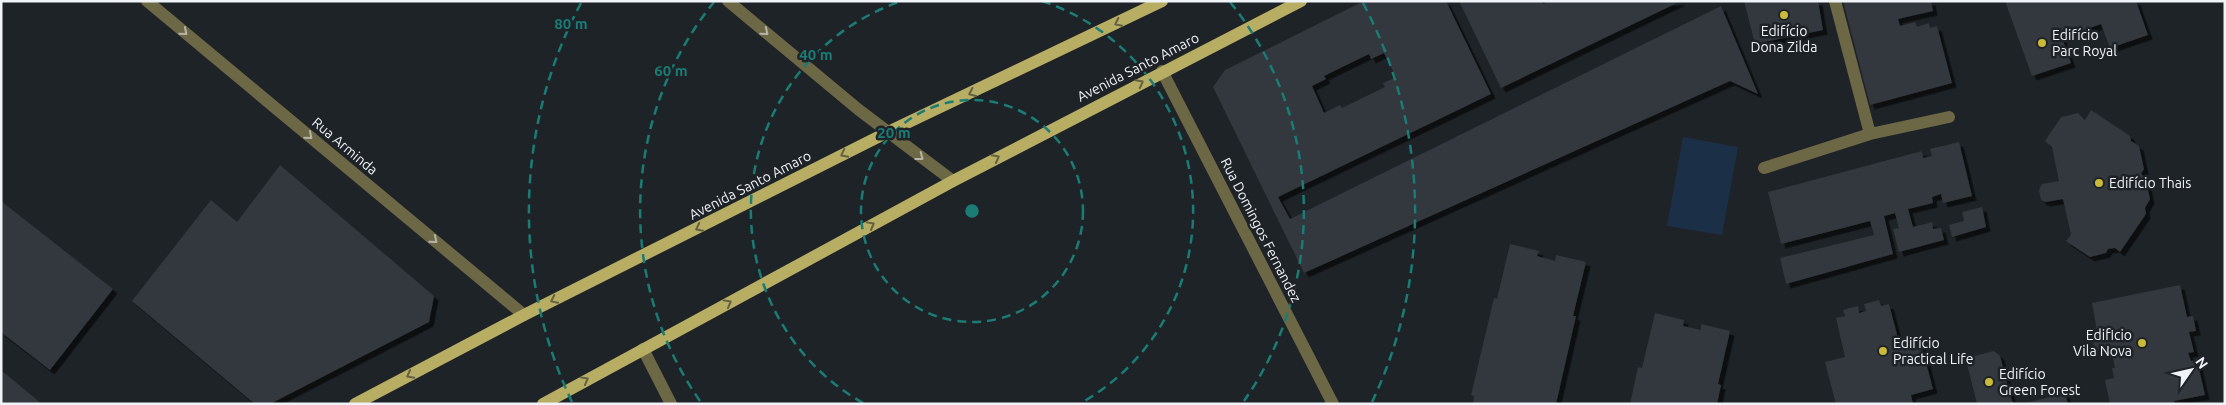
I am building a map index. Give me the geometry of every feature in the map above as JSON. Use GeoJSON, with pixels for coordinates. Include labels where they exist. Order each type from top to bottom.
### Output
{"type":"FeatureCollection","features":[{"type":"Feature","properties":{"kind":"main road","name":"Avenida Santo Amaro"},"geometry":{"type":"LineString","coordinates":[[355,404],[524,315],[888,132],[1162,1]]}},
{"type":"Feature","properties":{"kind":"main road","name":"Avenida Santo Amaro"},"geometry":{"type":"LineString","coordinates":[[543,404],[953,181],[1300,1]]}},
{"type":"Feature","properties":{"kind":"street","name":"Rua Arminda"},"geometry":{"type":"LineString","coordinates":[[147,1],[524,315]]}},
{"type":"Feature","properties":{"kind":"street"},"geometry":{"type":"LineString","coordinates":[[728,1],[888,132],[953,181]]}},
{"type":"Feature","properties":{"kind":"street"},"geometry":{"type":"LineString","coordinates":[[1835,1],[1870,134]]}},
{"type":"Feature","properties":{"kind":"street","name":"Rua Domingos Fernandez"},"geometry":{"type":"LineString","coordinates":[[1162,71],[1329,402]]}},
{"type":"Feature","properties":{"kind":"street"},"geometry":{"type":"LineString","coordinates":[[1764,168],[1870,134],[1949,117]]}},
{"type":"Feature","properties":{"kind":"street"},"geometry":{"type":"LineString","coordinates":[[643,350],[671,404]]}},
{"type":"Feature","properties":{"kind":"shaded area"},"geometry":{"type":"Polygon","coordinates":[[[1683,137],[1738,147],[1722,235],[1667,226],[1683,137]]]}},
{"type":"Feature","properties":{"kind":"building"},"geometry":{"type":"Polygon","coordinates":[[[1364,1],[1446,1],[1491,94],[1278,197],[1290,219],[1721,6],[1758,94],[1730,81],[1304,273],[1213,87],[1225,70],[1364,1]],[[1384,53],[1371,59],[1369,54],[1324,76],[1326,79],[1312,86],[1324,113],[1340,105],[1342,108],[1385,87],[1383,83],[1396,77],[1384,53]]]}},
{"type":"Feature","properties":{"kind":"building"},"geometry":{"type":"Polygon","coordinates":[[[1459,1],[1542,1],[1543,4],[1548,1],[1681,1],[1501,88],[1459,1]]]}},
{"type":"Feature","properties":{"kind":"building","name":"Edifício Dona Zilda"},"geometry":{"type":"Polygon","coordinates":[[[1744,1],[1818,1],[1823,30],[1755,44],[1744,1]]]}},
{"type":"Feature","properties":{"kind":"building"},"geometry":{"type":"Polygon","coordinates":[[[1843,1],[1931,1],[1933,11],[1898,19],[1900,26],[1915,22],[1917,27],[1929,23],[1930,28],[1937,26],[1952,83],[1870,105],[1843,1]]]}},
{"type":"Feature","properties":{"kind":"building","name":"Edifício Parc Royal"},"geometry":{"type":"Polygon","coordinates":[[[2005,1],[2136,1],[2148,35],[2110,48],[2101,24],[2062,38],[2071,63],[2032,76],[2005,1]]]}},
{"type":"Feature","properties":{"kind":"building","name":"Edifício Thais"},"geometry":{"type":"Polygon","coordinates":[[[2091,110],[2130,136],[2131,141],[2139,146],[2144,169],[2141,174],[2145,177],[2150,199],[2145,208],[2146,214],[2120,252],[2115,248],[2108,249],[2106,253],[2090,257],[2066,241],[2071,235],[2063,199],[2046,202],[2041,200],[2039,190],[2042,184],[2059,181],[2052,147],[2045,141],[2061,117],[2078,113],[2085,120],[2091,110]]]}},
{"type":"Feature","properties":{"kind":"building"},"geometry":{"type":"Polygon","coordinates":[[[1959,142],[1972,196],[1943,203],[1941,194],[1932,197],[1933,203],[1908,209],[1913,227],[1932,222],[1933,229],[1941,228],[1944,240],[1899,252],[1893,229],[1899,228],[1895,213],[1884,216],[1893,254],[1786,284],[1780,258],[1874,235],[1870,221],[1781,244],[1768,192],[1922,151],[1923,158],[1932,156],[1930,149],[1959,142]]]}},
{"type":"Feature","properties":{"kind":"building"},"geometry":{"type":"Polygon","coordinates":[[[280,165],[434,296],[429,322],[270,404],[255,404],[132,301],[211,200],[237,222],[280,165]]]}},
{"type":"Feature","properties":{"kind":"building"},"geometry":{"type":"Polygon","coordinates":[[[1,201],[113,289],[50,370],[1,332],[1,201]]]}},
{"type":"Feature","properties":{"kind":"building"},"geometry":{"type":"Polygon","coordinates":[[[1982,207],[1986,227],[1952,237],[1949,225],[1964,221],[1962,212],[1982,207]]]}},
{"type":"Feature","properties":{"kind":"building"},"geometry":{"type":"Polygon","coordinates":[[[1510,244],[1539,251],[1537,256],[1555,261],[1556,255],[1586,262],[1573,316],[1576,316],[1556,404],[1473,404],[1474,396],[1471,395],[1494,298],[1497,299],[1510,244]]]}},
{"type":"Feature","properties":{"kind":"building","name":"Edificio Vila Nova"},"geometry":{"type":"Polygon","coordinates":[[[2180,285],[2187,317],[2193,316],[2196,331],[2189,332],[2194,352],[2188,353],[2191,361],[2197,360],[2205,395],[2174,401],[2175,404],[2110,404],[2105,380],[2114,378],[2112,368],[2115,368],[2111,348],[2095,351],[2092,337],[2098,336],[2092,303],[2180,285]]]}},
{"type":"Feature","properties":{"kind":"building","name":"Edifício Practical Life"},"geometry":{"type":"Polygon","coordinates":[[[1879,300],[1881,306],[1889,304],[1900,346],[1920,340],[1933,389],[1911,395],[1913,404],[1836,404],[1825,362],[1845,357],[1836,318],[1845,316],[1843,310],[1858,306],[1859,313],[1866,311],[1864,304],[1879,300]]]}},
{"type":"Feature","properties":{"kind":"building"},"geometry":{"type":"Polygon","coordinates":[[[1655,313],[1684,320],[1683,326],[1701,330],[1701,324],[1730,331],[1718,384],[1721,385],[1717,404],[1630,404],[1638,367],[1642,368],[1655,313]]]}},
{"type":"Feature","properties":{"kind":"building","name":"Edifício Green Forest"},"geometry":{"type":"Polygon","coordinates":[[[1994,351],[2000,356],[2012,401],[2016,404],[1977,404],[1967,364],[1971,357],[1994,351]]]}},
{"type":"Feature","properties":{"kind":"building"},"geometry":{"type":"Polygon","coordinates":[[[1,370],[42,404],[1,404],[1,370]]]}},
{"type":"Feature","properties":{"kind":"building","name":"Edifício Green Forest"},"geometry":{"type":"Polygon","coordinates":[[[2065,393],[2068,404],[2026,404],[2026,403],[2065,393]]]}},
{"type":"Feature","properties":{"kind":"place","name":"Edifício Dona Zilda"},"geometry":{"type":"Point","coordinates":[1784,15]}},
{"type":"Feature","properties":{"kind":"place","name":"Edifício Parc Royal"},"geometry":{"type":"Point","coordinates":[2042,43]}},
{"type":"Feature","properties":{"kind":"place","name":"Edifício Thais"},"geometry":{"type":"Point","coordinates":[2099,183]}},
{"type":"Feature","properties":{"kind":"place","name":"Edificio Vila Nova"},"geometry":{"type":"Point","coordinates":[2142,343]}},
{"type":"Feature","properties":{"kind":"place","name":"Edifício Practical Life"},"geometry":{"type":"Point","coordinates":[1883,351]}},
{"type":"Feature","properties":{"kind":"place","name":"Edifício Green Forest"},"geometry":{"type":"Point","coordinates":[1989,382]}}]}
